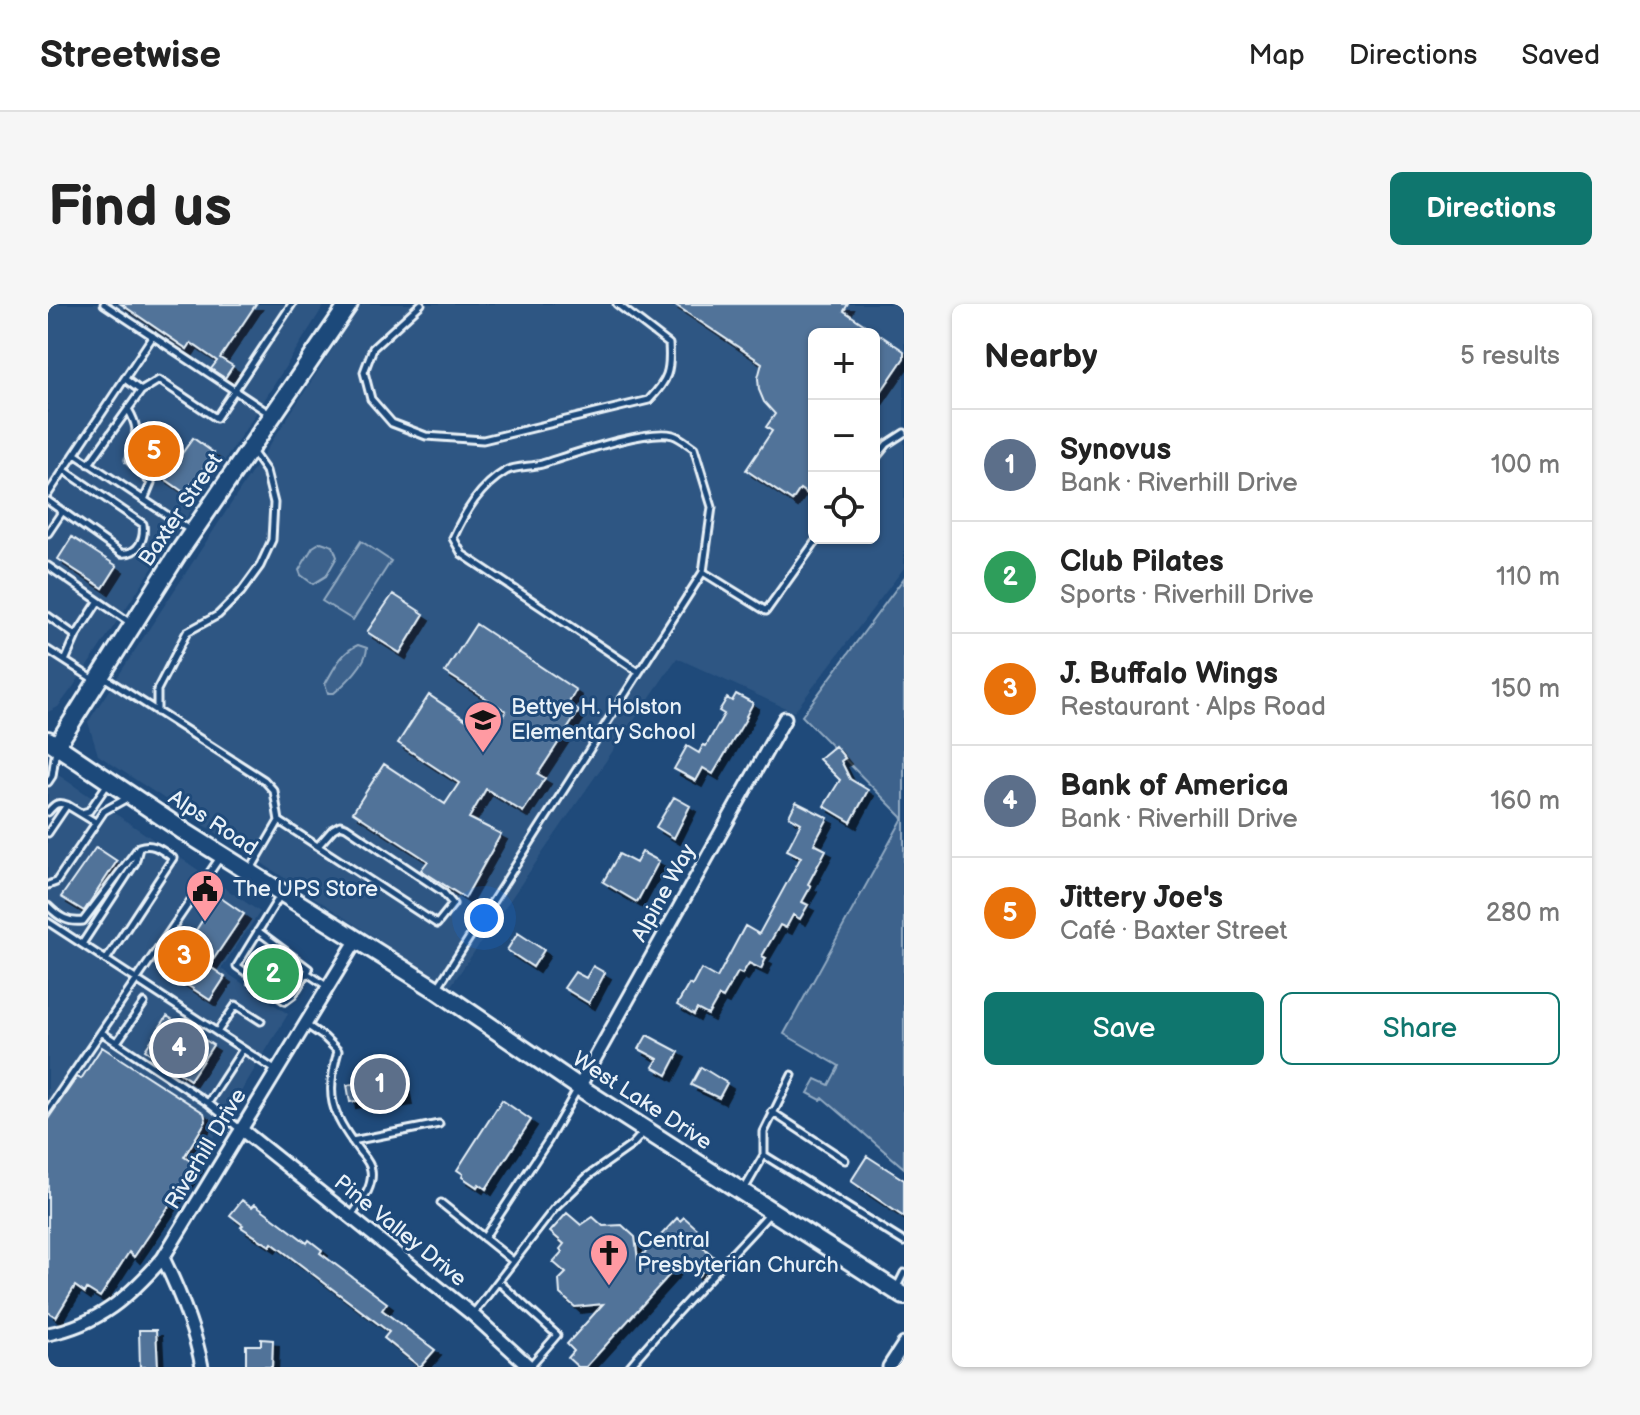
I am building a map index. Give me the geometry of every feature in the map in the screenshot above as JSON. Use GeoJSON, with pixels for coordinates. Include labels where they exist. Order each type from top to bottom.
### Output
{"type":"FeatureCollection","features":[{"type":"Feature","properties":{"kind":"main road","name":"Baxter Street"},"geometry":{"type":"LineString","coordinates":[[51,745],[349,304]]}},
{"type":"Feature","properties":{"kind":"main road","name":"Alps Road"},"geometry":{"type":"LineString","coordinates":[[51,745],[356,941]]}},
{"type":"Feature","properties":{"kind":"main road","name":"West Lake Drive"},"geometry":{"type":"LineString","coordinates":[[356,941],[437,990],[579,1087],[899,1294]]}},
{"type":"Feature","properties":{"kind":"street","name":"Alpine Way"},"geometry":{"type":"LineString","coordinates":[[579,1087],[785,718]]}},
{"type":"Feature","properties":{"kind":"street","name":"Riverhill Drive"},"geometry":{"type":"LineString","coordinates":[[48,1334],[92,1321],[138,1286],[163,1258],[356,941]]}},
{"type":"Feature","properties":{"kind":"street","name":"Pine Valley Drive"},"geometry":{"type":"LineString","coordinates":[[242,1130],[473,1315],[530,1367]]}},
{"type":"Feature","properties":{"kind":"street"},"geometry":{"type":"LineString","coordinates":[[163,1258],[179,1290],[198,1345],[202,1367]]}},
{"type":"Feature","properties":{"kind":"street"},"geometry":{"type":"LineString","coordinates":[[889,1367],[904,1344]]}},
{"type":"Feature","properties":{"kind":"lane"},"geometry":{"type":"LineString","coordinates":[[104,304],[272,416]]}},
{"type":"Feature","properties":{"kind":"lane"},"geometry":{"type":"LineString","coordinates":[[89,464],[141,391],[159,380],[216,418],[292,304]]}},
{"type":"Feature","properties":{"kind":"lane"},"geometry":{"type":"LineString","coordinates":[[421,304],[373,348],[364,372],[371,399],[392,423],[426,436],[483,440],[649,400],[664,383],[670,364],[669,344],[617,304]]}},
{"type":"Feature","properties":{"kind":"lane"},"geometry":{"type":"LineString","coordinates":[[48,494],[153,336]]}},
{"type":"Feature","properties":{"kind":"lane"},"geometry":{"type":"LineString","coordinates":[[125,379],[141,391]]}},
{"type":"Feature","properties":{"kind":"lane"},"geometry":{"type":"LineString","coordinates":[[128,409],[137,425],[129,460],[151,483],[144,500]]}},
{"type":"Feature","properties":{"kind":"lane"},"geometry":{"type":"LineString","coordinates":[[880,453],[904,433]]}},
{"type":"Feature","properties":{"kind":"lane"},"geometry":{"type":"LineString","coordinates":[[437,990],[703,572],[712,507],[694,448],[674,435],[643,435],[508,470],[482,490],[465,512],[453,538],[462,554],[639,672]]}},
{"type":"Feature","properties":{"kind":"lane"},"geometry":{"type":"LineString","coordinates":[[157,712],[157,690],[187,632],[218,615],[241,592],[260,566],[272,540],[274,503],[266,471],[249,449]]}},
{"type":"Feature","properties":{"kind":"lane"},"geometry":{"type":"LineString","coordinates":[[75,454],[193,532]]}},
{"type":"Feature","properties":{"kind":"lane"},"geometry":{"type":"LineString","coordinates":[[48,501],[121,553],[134,551],[145,534],[143,524],[64,470]]}},
{"type":"Feature","properties":{"kind":"lane"},"geometry":{"type":"LineString","coordinates":[[48,533],[62,512]]}},
{"type":"Feature","properties":{"kind":"lane"},"geometry":{"type":"LineString","coordinates":[[703,572],[766,611],[814,544]]}},
{"type":"Feature","properties":{"kind":"lane"},"geometry":{"type":"LineString","coordinates":[[48,566],[133,625]]}},
{"type":"Feature","properties":{"kind":"lane"},"geometry":{"type":"LineString","coordinates":[[65,661],[76,636],[98,602]]}},
{"type":"Feature","properties":{"kind":"lane"},"geometry":{"type":"LineString","coordinates":[[48,616],[76,636]]}},
{"type":"Feature","properties":{"kind":"lane"},"geometry":{"type":"LineString","coordinates":[[48,650],[157,712],[264,780],[274,791],[279,821],[249,872]]}},
{"type":"Feature","properties":{"kind":"lane"},"geometry":{"type":"LineString","coordinates":[[48,782],[52,776],[51,745]]}},
{"type":"Feature","properties":{"kind":"lane"},"geometry":{"type":"LineString","coordinates":[[81,814],[89,811],[109,782]]}},
{"type":"Feature","properties":{"kind":"lane"},"geometry":{"type":"LineString","coordinates":[[48,885],[56,882],[95,822],[109,808],[131,796]]}},
{"type":"Feature","properties":{"kind":"lane"},"geometry":{"type":"LineString","coordinates":[[48,812],[60,802],[95,822]]}},
{"type":"Feature","properties":{"kind":"lane"},"geometry":{"type":"LineString","coordinates":[[48,833],[67,805]]}},
{"type":"Feature","properties":{"kind":"lane"},"geometry":{"type":"LineString","coordinates":[[279,821],[437,924],[453,904],[443,892],[346,827],[340,825],[333,829],[318,846]]}},
{"type":"Feature","properties":{"kind":"lane"},"geometry":{"type":"LineString","coordinates":[[48,906],[71,922],[83,921],[139,847],[147,844],[155,846],[173,858],[106,960]]}},
{"type":"Feature","properties":{"kind":"lane"},"geometry":{"type":"LineString","coordinates":[[82,944],[135,863],[139,847]]}},
{"type":"Feature","properties":{"kind":"lane"},"geometry":{"type":"LineString","coordinates":[[48,1110],[222,856]]}},
{"type":"Feature","properties":{"kind":"lane"},"geometry":{"type":"LineString","coordinates":[[251,976],[237,966],[281,893]]}},
{"type":"Feature","properties":{"kind":"lane"},"geometry":{"type":"LineString","coordinates":[[48,922],[277,1071]]}},
{"type":"Feature","properties":{"kind":"lane"},"geometry":{"type":"LineString","coordinates":[[258,931],[309,969],[293,995],[285,1001],[261,984]]}},
{"type":"Feature","properties":{"kind":"lane"},"geometry":{"type":"LineString","coordinates":[[307,973],[328,987]]}},
{"type":"Feature","properties":{"kind":"lane"},"geometry":{"type":"LineString","coordinates":[[117,1042],[144,1003]]}},
{"type":"Feature","properties":{"kind":"lane"},"geometry":{"type":"LineString","coordinates":[[217,1032],[236,1005],[261,1021]]}},
{"type":"Feature","properties":{"kind":"lane"},"geometry":{"type":"LineString","coordinates":[[305,1024],[338,1051],[330,1092],[338,1122],[372,1172],[368,1189],[352,1216]]}},
{"type":"Feature","properties":{"kind":"lane"},"geometry":{"type":"LineString","coordinates":[[101,1032],[208,1103],[242,1130]]}},
{"type":"Feature","properties":{"kind":"lane"},"geometry":{"type":"LineString","coordinates":[[208,1103],[243,1049]]}},
{"type":"Feature","properties":{"kind":"lane"},"geometry":{"type":"LineString","coordinates":[[742,1192],[764,1155],[764,1132],[792,1075]]}},
{"type":"Feature","properties":{"kind":"lane"},"geometry":{"type":"LineString","coordinates":[[484,1238],[548,1141],[579,1087]]}},
{"type":"Feature","properties":{"kind":"lane"},"geometry":{"type":"LineString","coordinates":[[772,1112],[845,1160]]}},
{"type":"Feature","properties":{"kind":"lane"},"geometry":{"type":"LineString","coordinates":[[352,1141],[439,1124]]}},
{"type":"Feature","properties":{"kind":"lane"},"geometry":{"type":"LineString","coordinates":[[473,1315],[554,1209],[588,1176],[632,1145],[645,1130]]}},
{"type":"Feature","properties":{"kind":"lane"},"geometry":{"type":"LineString","coordinates":[[764,1155],[904,1242]]}},
{"type":"Feature","properties":{"kind":"lane"},"geometry":{"type":"LineString","coordinates":[[441,1203],[513,1261]]}},
{"type":"Feature","properties":{"kind":"lane"},"geometry":{"type":"LineString","coordinates":[[629,1367],[670,1317],[704,1286],[771,1211]]}},
{"type":"Feature","properties":{"kind":"lane"},"geometry":{"type":"LineString","coordinates":[[899,1294],[904,1273]]}},
{"type":"Feature","properties":{"kind":"lane"},"geometry":{"type":"LineString","coordinates":[[499,1282],[557,1335],[530,1367]]}},
{"type":"Feature","properties":{"kind":"shaded area"},"geometry":{"type":"Polygon","coordinates":[[[48,304],[325,304],[253,418],[73,687],[58,707],[48,712],[48,304]]]}},
{"type":"Feature","properties":{"kind":"shaded area"},"geometry":{"type":"Polygon","coordinates":[[[362,304],[904,304],[904,568],[794,712],[677,658],[450,987],[98,755],[88,722],[362,304]]]}},
{"type":"Feature","properties":{"kind":"shaded area"},"geometry":{"type":"Polygon","coordinates":[[[361,541],[391,561],[353,620],[322,601],[361,541]]]}},
{"type":"Feature","properties":{"kind":"shaded area"},"geometry":{"type":"Polygon","coordinates":[[[321,542],[333,546],[337,557],[326,576],[313,584],[299,570],[313,547],[321,542]]]}},
{"type":"Feature","properties":{"kind":"shaded area"},"geometry":{"type":"Polygon","coordinates":[[[904,578],[904,1168],[823,1098],[821,1100],[808,1093],[816,1079],[829,1085],[839,1066],[784,1034],[903,818],[802,716],[904,578]]]}},
{"type":"Feature","properties":{"kind":"shaded area"},"geometry":{"type":"Polygon","coordinates":[[[358,645],[367,648],[360,666],[334,693],[328,693],[325,684],[335,667],[342,656],[358,645]]]}},
{"type":"Feature","properties":{"kind":"shaded area"},"geometry":{"type":"Polygon","coordinates":[[[48,768],[260,912],[221,969],[288,1014],[139,1260],[48,1197],[48,768]]]}},
{"type":"Feature","properties":{"kind":"building"},"geometry":{"type":"Polygon","coordinates":[[[121,304],[256,304],[220,358],[233,366],[225,378],[211,369],[217,361],[191,343],[187,349],[121,304]]]}},
{"type":"Feature","properties":{"kind":"building"},"geometry":{"type":"Polygon","coordinates":[[[674,304],[848,304],[844,311],[870,328],[808,328],[808,495],[800,489],[792,501],[746,470],[772,431],[766,427],[775,414],[764,402],[759,390],[762,363],[674,304]]]}},
{"type":"Feature","properties":{"kind":"building"},"geometry":{"type":"Polygon","coordinates":[[[880,335],[904,351],[904,358],[880,393],[880,335]]]}},
{"type":"Feature","properties":{"kind":"building"},"geometry":{"type":"Polygon","coordinates":[[[148,438],[178,459],[193,438],[214,453],[185,493],[135,458],[148,438]]]}},
{"type":"Feature","properties":{"kind":"building"},"geometry":{"type":"Polygon","coordinates":[[[72,537],[117,566],[103,588],[58,559],[72,537]]]}},
{"type":"Feature","properties":{"kind":"building"},"geometry":{"type":"Polygon","coordinates":[[[393,594],[424,614],[400,653],[367,632],[393,594]]]}},
{"type":"Feature","properties":{"kind":"building","name":"Bettye H. Holston Elementary School"},"geometry":{"type":"Polygon","coordinates":[[[476,624],[576,690],[568,704],[579,711],[538,774],[545,778],[523,812],[486,789],[469,818],[501,834],[465,898],[421,870],[428,861],[353,812],[384,764],[445,804],[459,783],[398,743],[429,695],[490,736],[506,711],[445,672],[476,624]]]}},
{"type":"Feature","properties":{"kind":"building"},"geometry":{"type":"Polygon","coordinates":[[[736,694],[753,703],[713,774],[703,768],[696,781],[674,769],[687,746],[699,753],[703,745],[706,746],[724,714],[719,711],[727,698],[732,701],[736,694]]]}},
{"type":"Feature","properties":{"kind":"building"},"geometry":{"type":"Polygon","coordinates":[[[835,746],[845,758],[841,761],[850,779],[868,790],[851,822],[824,806],[840,780],[819,759],[835,746]]]}},
{"type":"Feature","properties":{"kind":"building"},"geometry":{"type":"Polygon","coordinates":[[[674,797],[690,806],[674,838],[656,827],[674,797]]]}},
{"type":"Feature","properties":{"kind":"building"},"geometry":{"type":"Polygon","coordinates":[[[796,802],[828,818],[814,844],[826,850],[802,902],[808,905],[800,919],[793,915],[786,928],[780,925],[762,956],[766,958],[761,969],[749,963],[742,974],[738,972],[723,998],[719,996],[708,1015],[697,1009],[694,1015],[677,1005],[689,984],[692,986],[701,969],[717,978],[745,926],[759,934],[801,857],[787,850],[801,823],[789,816],[796,802]]]}},
{"type":"Feature","properties":{"kind":"building"},"geometry":{"type":"Polygon","coordinates":[[[96,847],[117,861],[84,911],[61,897],[96,847]]]}},
{"type":"Feature","properties":{"kind":"building"},"geometry":{"type":"Polygon","coordinates":[[[642,852],[659,861],[637,902],[603,882],[619,854],[636,863],[642,852]]]}},
{"type":"Feature","properties":{"kind":"building"},"geometry":{"type":"Polygon","coordinates":[[[218,896],[244,914],[209,966],[225,977],[210,1000],[175,977],[173,966],[218,896]]]}},
{"type":"Feature","properties":{"kind":"building"},"geometry":{"type":"Polygon","coordinates":[[[518,933],[544,950],[533,967],[507,950],[518,933]]]}},
{"type":"Feature","properties":{"kind":"building"},"geometry":{"type":"Polygon","coordinates":[[[268,950],[298,977],[285,994],[262,979],[256,982],[257,991],[247,984],[248,980],[256,978],[253,970],[268,950]]]}},
{"type":"Feature","properties":{"kind":"building"},"geometry":{"type":"Polygon","coordinates":[[[593,966],[605,973],[589,1003],[564,988],[575,972],[586,978],[593,966]]]}},
{"type":"Feature","properties":{"kind":"building"},"geometry":{"type":"Polygon","coordinates":[[[167,1016],[213,1045],[190,1080],[145,1050],[167,1016]]]}},
{"type":"Feature","properties":{"kind":"building"},"geometry":{"type":"Polygon","coordinates":[[[647,1035],[679,1052],[667,1075],[653,1067],[658,1059],[639,1049],[647,1035]]]}},
{"type":"Feature","properties":{"kind":"building"},"geometry":{"type":"Polygon","coordinates":[[[102,1047],[204,1113],[206,1121],[184,1157],[197,1165],[134,1257],[129,1252],[100,1297],[75,1286],[56,1317],[48,1312],[48,1119],[77,1077],[81,1079],[102,1047]]]}},
{"type":"Feature","properties":{"kind":"building"},"geometry":{"type":"Polygon","coordinates":[[[399,1062],[406,1099],[369,1106],[368,1099],[350,1102],[347,1085],[365,1082],[362,1069],[399,1062]]]}},
{"type":"Feature","properties":{"kind":"building"},"geometry":{"type":"Polygon","coordinates":[[[701,1067],[727,1083],[719,1098],[691,1085],[701,1067]]]}},
{"type":"Feature","properties":{"kind":"building"},"geometry":{"type":"Polygon","coordinates":[[[502,1100],[531,1120],[486,1189],[479,1184],[477,1187],[457,1170],[502,1100]]]}},
{"type":"Feature","properties":{"kind":"building"},"geometry":{"type":"Polygon","coordinates":[[[867,1156],[904,1180],[904,1217],[851,1181],[867,1156]]]}},
{"type":"Feature","properties":{"kind":"building"},"geometry":{"type":"Polygon","coordinates":[[[242,1200],[252,1207],[255,1204],[307,1243],[309,1240],[322,1250],[320,1253],[387,1303],[382,1310],[435,1350],[420,1367],[384,1338],[389,1332],[272,1243],[270,1246],[241,1227],[243,1225],[230,1215],[242,1200]]]}},
{"type":"Feature","properties":{"kind":"building","name":"Central Presbyterian Church"},"geometry":{"type":"Polygon","coordinates":[[[567,1213],[581,1225],[593,1217],[603,1226],[622,1225],[635,1237],[638,1260],[677,1218],[680,1221],[684,1217],[701,1232],[697,1237],[701,1240],[699,1243],[715,1258],[698,1276],[682,1261],[586,1367],[578,1367],[568,1358],[574,1351],[567,1344],[603,1304],[575,1307],[560,1294],[559,1280],[566,1273],[553,1262],[562,1252],[560,1249],[564,1244],[550,1232],[567,1213]]]}},
{"type":"Feature","properties":{"kind":"building"},"geometry":{"type":"Polygon","coordinates":[[[139,1330],[156,1330],[158,1367],[140,1367],[139,1330]]]}},
{"type":"Feature","properties":{"kind":"building"},"geometry":{"type":"Polygon","coordinates":[[[261,1339],[273,1340],[272,1367],[246,1367],[246,1345],[261,1345],[261,1339]]]}},
{"type":"Feature","properties":{"kind":"place","name":"Jittery Joe's"},"geometry":{"type":"Point","coordinates":[154,451]}},
{"type":"Feature","properties":{"kind":"place","name":"Bettye H. Holston Elementary School"},"geometry":{"type":"Point","coordinates":[483,754]}},
{"type":"Feature","properties":{"kind":"place","name":"The UPS Store"},"geometry":{"type":"Point","coordinates":[205,923]}},
{"type":"Feature","properties":{"kind":"place","name":"J. Buffalo Wings"},"geometry":{"type":"Point","coordinates":[184,956]}},
{"type":"Feature","properties":{"kind":"place","name":"Club Pilates"},"geometry":{"type":"Point","coordinates":[273,974]}},
{"type":"Feature","properties":{"kind":"place","name":"Bank of America"},"geometry":{"type":"Point","coordinates":[179,1048]}},
{"type":"Feature","properties":{"kind":"place","name":"Synovus"},"geometry":{"type":"Point","coordinates":[380,1084]}},
{"type":"Feature","properties":{"kind":"place","name":"Central Presbyterian Church"},"geometry":{"type":"Point","coordinates":[609,1287]}}]}
